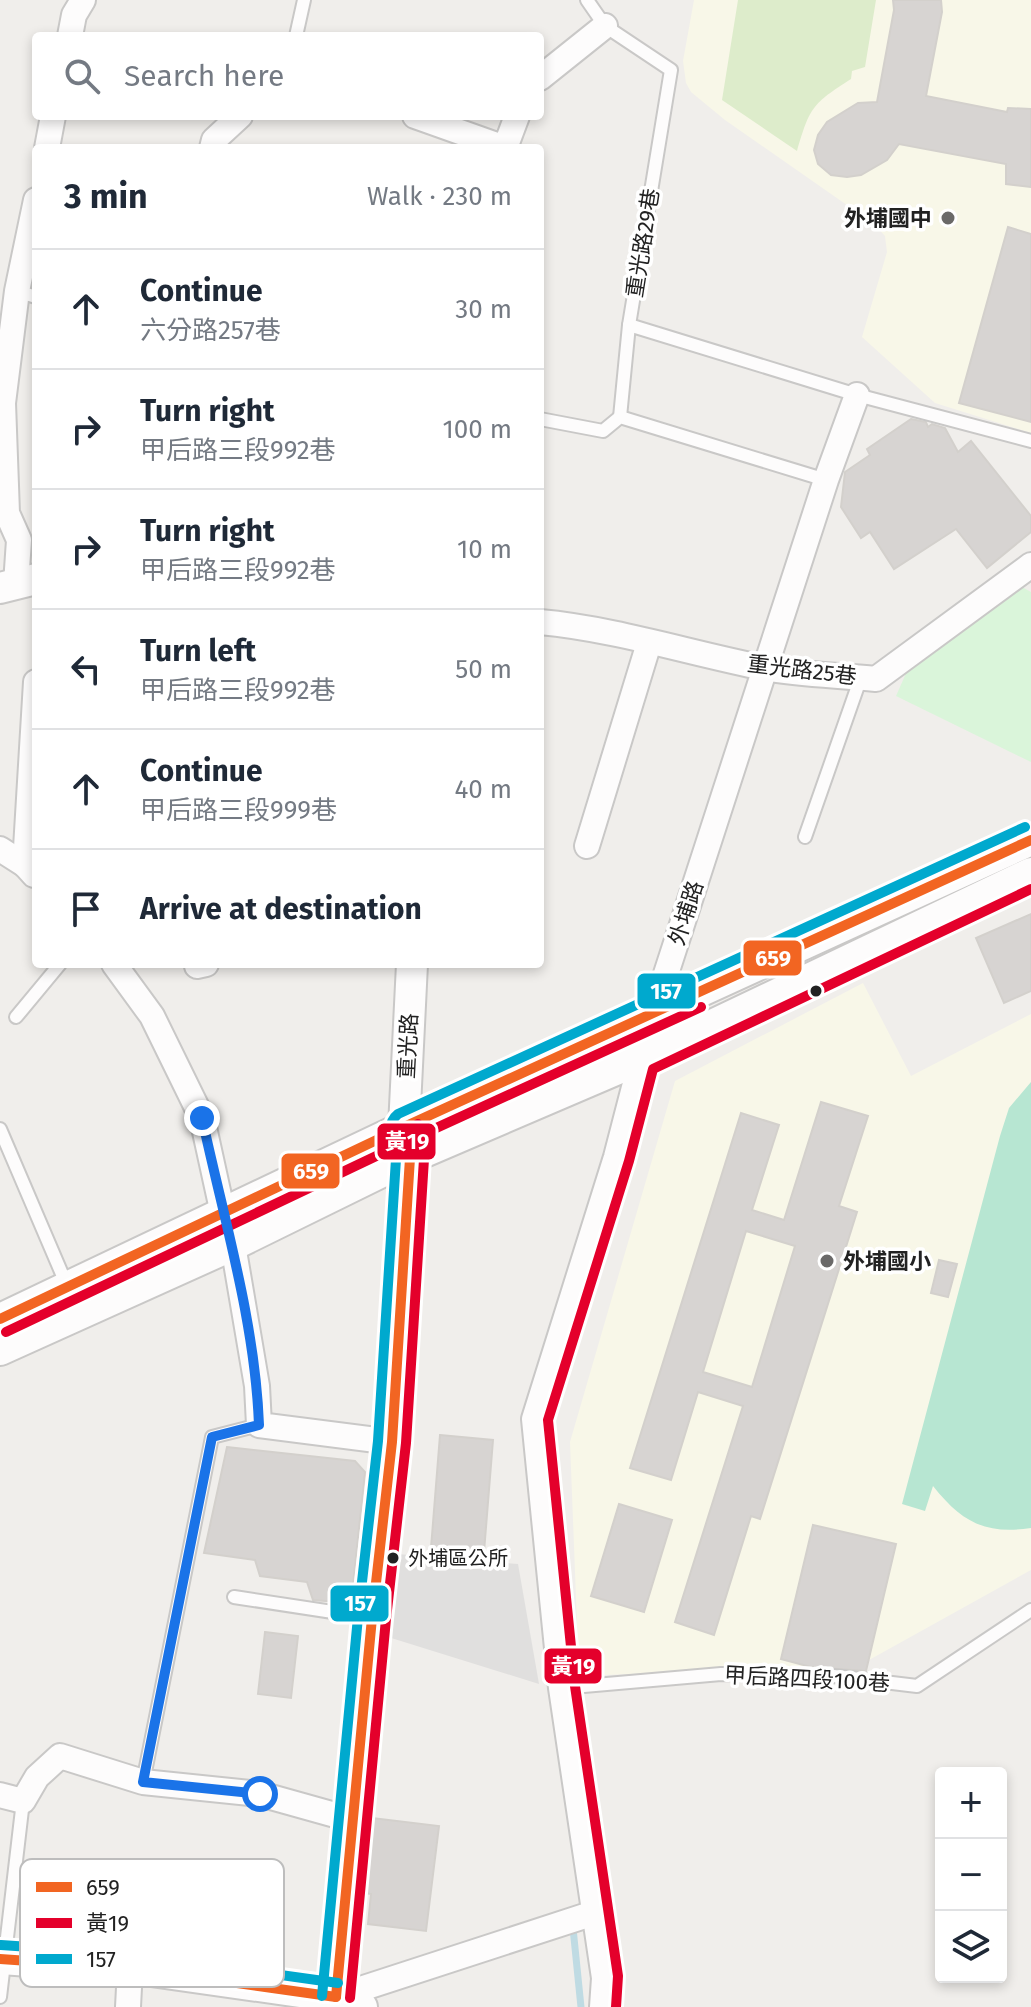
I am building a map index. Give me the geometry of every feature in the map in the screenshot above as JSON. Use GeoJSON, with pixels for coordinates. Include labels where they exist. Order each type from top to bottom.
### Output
{"type":"FeatureCollection","features":[{"type":"Feature","properties":{"kind":"street"},"geometry":{"type":"LineString","coordinates":[[71,32],[74,15],[83,0]]}},
{"type":"Feature","properties":{"kind":"street"},"geometry":{"type":"LineString","coordinates":[[544,75],[605,26]]}},
{"type":"Feature","properties":{"kind":"street"},"geometry":{"type":"LineString","coordinates":[[48,144],[52,120]]}},
{"type":"Feature","properties":{"kind":"street"},"geometry":{"type":"LineString","coordinates":[[213,144],[236,120]]}},
{"type":"Feature","properties":{"kind":"street"},"geometry":{"type":"LineString","coordinates":[[426,120],[494,144]]}},
{"type":"Feature","properties":{"kind":"street"},"geometry":{"type":"LineString","coordinates":[[506,144],[516,120]]}},
{"type":"Feature","properties":{"kind":"street"},"geometry":{"type":"LineString","coordinates":[[17,584],[19,540],[7,513],[3,403],[27,294],[32,242]]}},
{"type":"Feature","properties":{"kind":"street","name":"外埔路"},"geometry":{"type":"LineString","coordinates":[[602,2007],[604,1978],[561,1688],[534,1419],[616,1157],[653,1014],[826,480],[857,395]]}},
{"type":"Feature","properties":{"kind":"street","name":"重光路25巷"},"geometry":{"type":"LineString","coordinates":[[544,622],[605,630],[649,643],[765,668],[876,679],[1031,565]]}},
{"type":"Feature","properties":{"kind":"street"},"geometry":{"type":"LineString","coordinates":[[587,846],[649,643]]}},
{"type":"Feature","properties":{"kind":"street"},"geometry":{"type":"LineString","coordinates":[[0,1350],[75,1301],[223,1214],[404,1127],[1031,840]]}},
{"type":"Feature","properties":{"kind":"street"},"geometry":{"type":"LineString","coordinates":[[31,871],[32,844]]}},
{"type":"Feature","properties":{"kind":"street"},"geometry":{"type":"LineString","coordinates":[[0,849],[31,871]]}},
{"type":"Feature","properties":{"kind":"street"},"geometry":{"type":"LineString","coordinates":[[0,1319],[75,1301],[233,1245],[410,1158],[641,1059],[1031,873]]}},
{"type":"Feature","properties":{"kind":"street"},"geometry":{"type":"LineString","coordinates":[[117,968],[152,1016],[202,1118],[233,1245],[257,1386],[259,1425],[392,1442]]}},
{"type":"Feature","properties":{"kind":"street","name":"重光路"},"geometry":{"type":"LineString","coordinates":[[336,2004],[372,1618],[392,1442],[410,1158],[404,1127],[412,968]]}},
{"type":"Feature","properties":{"kind":"street"},"geometry":{"type":"LineString","coordinates":[[12,1798],[60,1756],[143,1782],[260,1794],[353,1820]]}},
{"type":"Feature","properties":{"kind":"street"},"geometry":{"type":"LineString","coordinates":[[239,1987],[336,2004],[594,1913]]}},
{"type":"Feature","properties":{"kind":"street"},"geometry":{"type":"LineString","coordinates":[[128,2007],[129,1987]]}},
{"type":"Feature","properties":{"kind":"lane"},"geometry":{"type":"LineString","coordinates":[[297,32],[304,0]]}},
{"type":"Feature","properties":{"kind":"lane"},"geometry":{"type":"LineString","coordinates":[[587,0],[605,26]]}},
{"type":"Feature","properties":{"kind":"lane","name":"重光路29巷"},"geometry":{"type":"LineString","coordinates":[[605,26],[671,70],[629,325],[620,417]]}},
{"type":"Feature","properties":{"kind":"lane"},"geometry":{"type":"LineString","coordinates":[[629,325],[857,395],[1031,441]]}},
{"type":"Feature","properties":{"kind":"lane"},"geometry":{"type":"LineString","coordinates":[[544,420],[603,431],[620,417],[826,480]]}},
{"type":"Feature","properties":{"kind":"lane"},"geometry":{"type":"LineString","coordinates":[[805,837],[861,677]]}},
{"type":"Feature","properties":{"kind":"lane"},"geometry":{"type":"LineString","coordinates":[[16,1017],[57,968]]}},
{"type":"Feature","properties":{"kind":"lane"},"geometry":{"type":"LineString","coordinates":[[0,1129],[75,1301]]}},
{"type":"Feature","properties":{"kind":"lane"},"geometry":{"type":"LineString","coordinates":[[143,1782],[212,1437],[259,1425]]}},
{"type":"Feature","properties":{"kind":"lane"},"geometry":{"type":"LineString","coordinates":[[234,1597],[372,1618]]}},
{"type":"Feature","properties":{"kind":"lane","name":"甲后路四段100巷"},"geometry":{"type":"LineString","coordinates":[[561,1688],[721,1674],[834,1676],[917,1686],[1031,1610]]}},
{"type":"Feature","properties":{"kind":"lane"},"geometry":{"type":"LineString","coordinates":[[0,1997],[12,1798]]}},
{"type":"Feature","properties":{"kind":"shaded area","name":"外埔國中"},"geometry":{"type":"Polygon","coordinates":[[[694,0],[1031,0],[1031,433],[935,403],[862,337],[887,252],[885,236],[874,224],[725,120],[691,92],[686,83],[683,61],[694,0]]]}},
{"type":"Feature","properties":{"kind":"shaded area","name":"外埔國小"},"geometry":{"type":"Polygon","coordinates":[[[863,983],[911,1076],[1031,1014],[1031,1570],[860,1665],[579,1676],[570,1442],[675,1081],[863,983]]]}},
{"type":"Feature","properties":{"kind":"shaded area"},"geometry":{"type":"Polygon","coordinates":[[[397,1554],[518,1564],[539,1684],[388,1637],[397,1554]]]}},
{"type":"Feature","properties":{"kind":"green space"},"geometry":{"type":"Polygon","coordinates":[[[738,0],[876,0],[865,67],[852,71],[851,79],[814,108],[797,151],[722,100],[738,0]]]}},
{"type":"Feature","properties":{"kind":"green space"},"geometry":{"type":"Polygon","coordinates":[[[1022,587],[1031,592],[1031,762],[896,696],[907,671],[1022,587]]]}},
{"type":"Feature","properties":{"kind":"green space"},"geometry":{"type":"Polygon","coordinates":[[[1031,1082],[1031,1528],[1014,1530],[975,1523],[964,1517],[933,1486],[925,1511],[902,1504],[1000,1136],[1009,1108],[1031,1082]]]}},
{"type":"Feature","properties":{"kind":"building"},"geometry":{"type":"Polygon","coordinates":[[[893,0],[941,0],[942,12],[926,96],[1007,112],[1008,108],[1031,109],[1031,187],[1006,184],[1006,164],[899,144],[887,160],[861,175],[831,175],[818,164],[814,150],[818,135],[827,122],[858,103],[877,102],[894,10],[893,0]]]}},
{"type":"Feature","properties":{"kind":"building"},"geometry":{"type":"Polygon","coordinates":[[[1008,227],[1031,234],[1031,422],[959,403],[1008,227]]]}},
{"type":"Feature","properties":{"kind":"building"},"geometry":{"type":"Polygon","coordinates":[[[911,419],[926,422],[928,427],[932,424],[945,428],[958,452],[971,441],[1031,516],[1031,532],[987,568],[956,529],[894,569],[870,532],[861,538],[841,507],[845,472],[870,455],[867,449],[911,419]]]}},
{"type":"Feature","properties":{"kind":"building"},"geometry":{"type":"Polygon","coordinates":[[[1031,914],[1031,991],[1004,1003],[976,938],[1031,914]]]}},
{"type":"Feature","properties":{"kind":"building"},"geometry":{"type":"Polygon","coordinates":[[[821,1102],[868,1116],[839,1206],[857,1212],[760,1519],[751,1516],[714,1635],[675,1622],[743,1406],[698,1392],[671,1480],[630,1468],[741,1113],[779,1125],[752,1210],[784,1220],[821,1102]],[[746,1231],[703,1372],[752,1387],[795,1246],[746,1231]]]}},
{"type":"Feature","properties":{"kind":"building"},"geometry":{"type":"Polygon","coordinates":[[[939,1260],[957,1264],[948,1297],[931,1293],[939,1260]]]}},
{"type":"Feature","properties":{"kind":"building","name":"外埔區公所"},"geometry":{"type":"Polygon","coordinates":[[[440,1435],[493,1440],[484,1552],[431,1548],[440,1435]]]}},
{"type":"Feature","properties":{"kind":"building"},"geometry":{"type":"Polygon","coordinates":[[[227,1447],[355,1461],[365,1472],[351,1603],[313,1600],[307,1582],[260,1576],[255,1560],[204,1553],[227,1447]]]}},
{"type":"Feature","properties":{"kind":"building"},"geometry":{"type":"Polygon","coordinates":[[[619,1504],[672,1520],[644,1612],[591,1596],[619,1504]]]}},
{"type":"Feature","properties":{"kind":"building"},"geometry":{"type":"Polygon","coordinates":[[[813,1525],[896,1544],[866,1671],[811,1667],[781,1659],[813,1525]]]}},
{"type":"Feature","properties":{"kind":"building"},"geometry":{"type":"Polygon","coordinates":[[[265,1632],[298,1636],[291,1698],[258,1694],[265,1632]]]}},
{"type":"Feature","properties":{"kind":"building"},"geometry":{"type":"Polygon","coordinates":[[[372,1818],[439,1826],[426,1931],[368,1924],[371,1894],[364,1893],[372,1818]]]}},
{"type":"Feature","properties":{"kind":"waterway"},"geometry":{"type":"LineString","coordinates":[[573,1928],[581,2007]]}},
{"type":"Feature","properties":{"kind":"transit line","name":"157"},"geometry":{"type":"LineString","coordinates":[[322,1996],[378,1441],[396,1159],[391,1135],[394,1118],[1025,827]]}},
{"type":"Feature","properties":{"kind":"transit line","name":"659"},"geometry":{"type":"LineString","coordinates":[[0,1319],[404,1127],[1031,840]]}},
{"type":"Feature","properties":{"kind":"transit line","name":"黃19"},"geometry":{"type":"LineString","coordinates":[[616,2007],[618,1976],[575,1686],[548,1420],[629,1161],[653,1069],[1031,889]]}},
{"type":"Feature","properties":{"kind":"transit line","name":"黃19"},"geometry":{"type":"LineString","coordinates":[[6,1332],[410,1140],[701,1007]]}},
{"type":"Feature","properties":{"kind":"transit line","name":"黃19"},"geometry":{"type":"LineString","coordinates":[[350,1998],[406,1443],[424,1159],[418,1124]]}},
{"type":"Feature","properties":{"kind":"transit line","name":"659"},"geometry":{"type":"LineString","coordinates":[[336,1997],[392,1442],[410,1158],[404,1127]]}},
{"type":"Feature","properties":{"kind":"transit line","name":"157"},"geometry":{"type":"LineString","coordinates":[[1,1945],[20,1946]]}},
{"type":"Feature","properties":{"kind":"transit line","name":"659"},"geometry":{"type":"LineString","coordinates":[[0,1959],[20,1960]]}},
{"type":"Feature","properties":{"kind":"transit line","name":"157"},"geometry":{"type":"LineString","coordinates":[[284,1975],[338,1983]]}},
{"type":"Feature","properties":{"kind":"transit line","name":"659"},"geometry":{"type":"LineString","coordinates":[[265,1987],[336,1997]]}},
{"type":"Feature","properties":{"kind":"place","name":"外埔國中"},"geometry":{"type":"Point","coordinates":[948,218]}},
{"type":"Feature","properties":{"kind":"place","name":"外埔國小"},"geometry":{"type":"Point","coordinates":[827,1261]}},
{"type":"Feature","properties":{"kind":"place","name":"外埔區公所"},"geometry":{"type":"Point","coordinates":[393,1558]}},
{"type":"Feature","properties":{"kind":"route"},"geometry":{"type":"LineString","coordinates":[[202,1118],[233,1245],[257,1386],[259,1425],[212,1437],[143,1782],[260,1794]]}}]}
